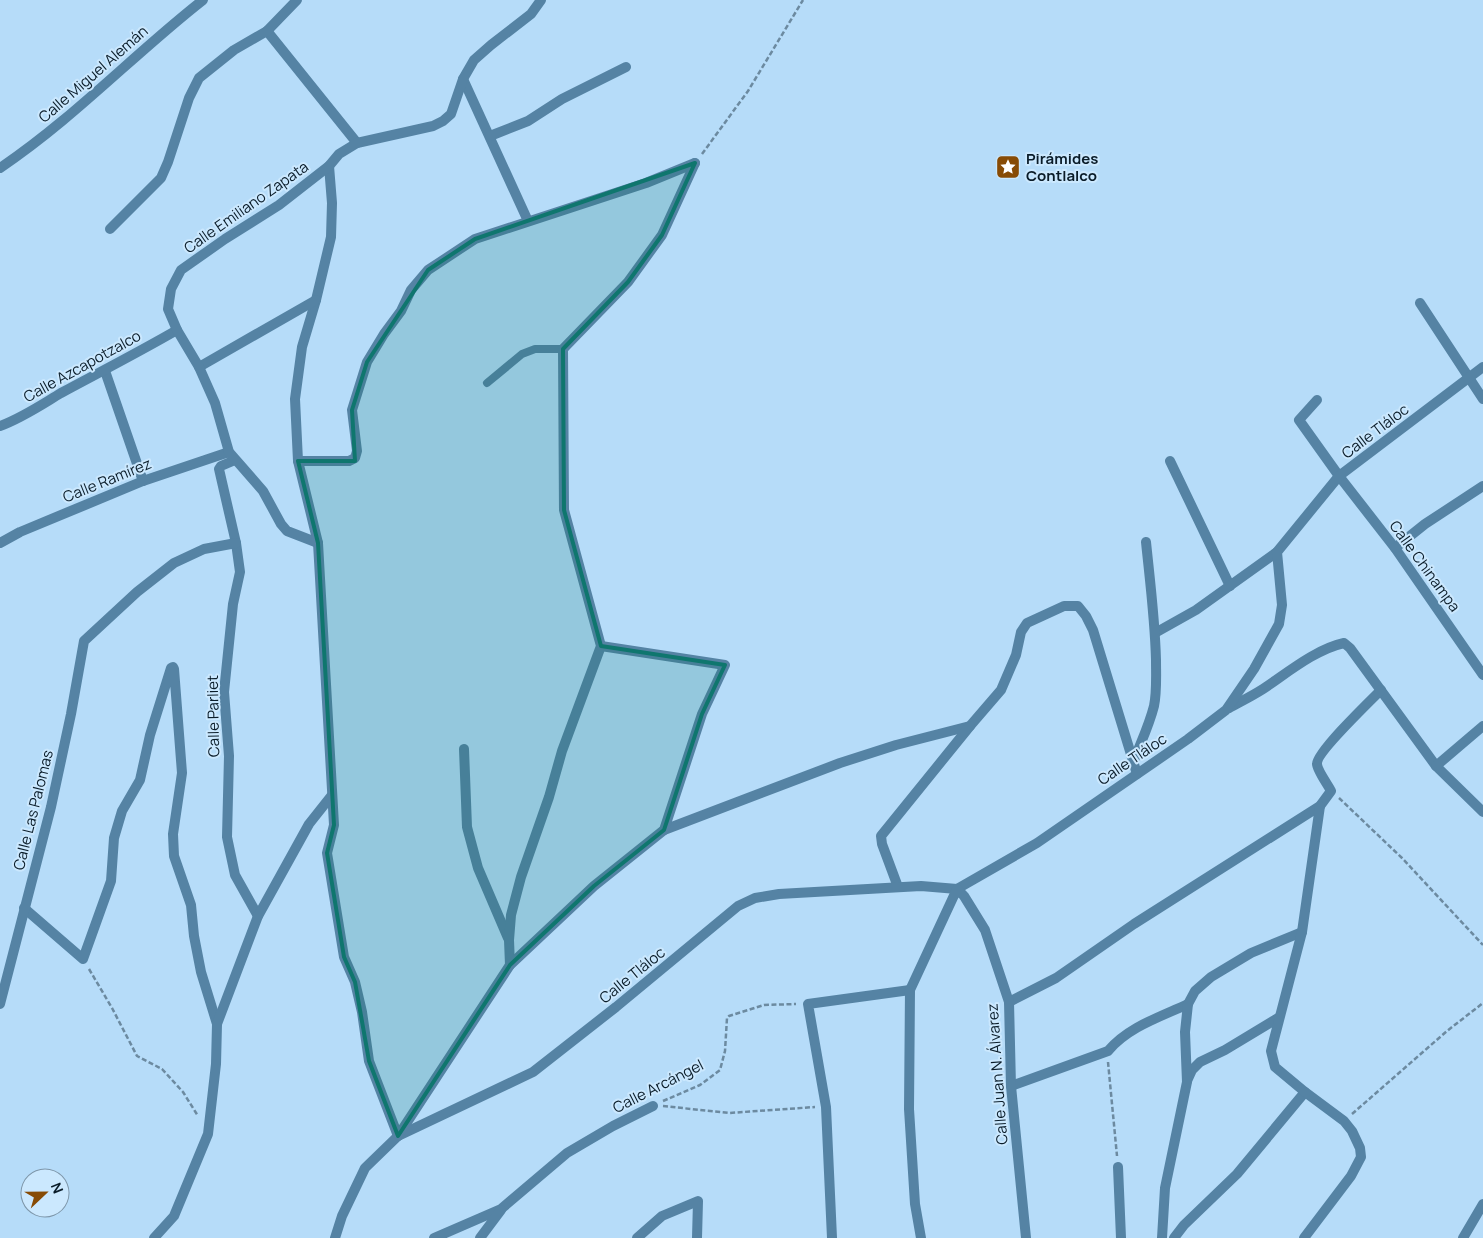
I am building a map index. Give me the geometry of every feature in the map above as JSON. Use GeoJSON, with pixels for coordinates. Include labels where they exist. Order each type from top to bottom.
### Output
{"type":"FeatureCollection","features":[{"type":"Feature","properties":{"kind":"street","name":"Calle Miguel Alemán"},"geometry":{"type":"LineString","coordinates":[[0,168],[36,143],[91,97],[139,53],[204,0]]}},
{"type":"Feature","properties":{"kind":"street"},"geometry":{"type":"LineString","coordinates":[[110,229],[161,178],[189,98],[198,78],[234,50],[267,31],[297,0]]}},
{"type":"Feature","properties":{"kind":"street"},"geometry":{"type":"LineString","coordinates":[[528,222],[490,136],[462,79],[474,60],[531,14],[541,0]]}},
{"type":"Feature","properties":{"kind":"street"},"geometry":{"type":"LineString","coordinates":[[267,31],[356,143]]}},
{"type":"Feature","properties":{"kind":"street"},"geometry":{"type":"LineString","coordinates":[[490,136],[528,121],[562,99],[626,67]]}},
{"type":"Feature","properties":{"kind":"street","name":"Calle Emiliano Zapata"},"geometry":{"type":"LineString","coordinates":[[177,330],[168,309],[170,289],[180,270],[279,205],[329,166],[339,154],[356,143],[433,126],[443,120],[451,114],[462,79]]}},
{"type":"Feature","properties":{"kind":"street"},"geometry":{"type":"LineString","coordinates":[[298,461],[349,461],[355,458],[357,451],[352,410],[367,362],[401,311],[411,290],[428,270],[475,238],[646,183],[695,163]]}},
{"type":"Feature","properties":{"kind":"street"},"geometry":{"type":"LineString","coordinates":[[510,965],[511,915],[521,877],[549,797],[562,751],[601,646],[564,510],[563,349],[628,282],[662,235],[695,163]]}},
{"type":"Feature","properties":{"kind":"street"},"geometry":{"type":"LineString","coordinates":[[329,166],[332,203],[331,237],[316,300],[302,347],[295,399],[298,461],[318,543],[334,825],[327,854],[344,957],[356,982],[369,1062],[398,1136]]}},
{"type":"Feature","properties":{"kind":"street"},"geometry":{"type":"LineString","coordinates":[[199,367],[316,300]]}},
{"type":"Feature","properties":{"kind":"street"},"geometry":{"type":"LineString","coordinates":[[1420,304],[1483,399]]}},
{"type":"Feature","properties":{"kind":"street"},"geometry":{"type":"LineString","coordinates":[[177,330],[199,367],[214,403],[232,456],[263,491],[281,524],[288,531],[318,543]]}},
{"type":"Feature","properties":{"kind":"street","name":"Calle Azcapotzalco"},"geometry":{"type":"LineString","coordinates":[[0,426],[15,421],[177,330]]}},
{"type":"Feature","properties":{"kind":"street","name":"Calle Tláloc"},"geometry":{"type":"LineString","coordinates":[[1155,633],[1196,610],[1277,552],[1339,476],[1483,368]]}},
{"type":"Feature","properties":{"kind":"street"},"geometry":{"type":"LineString","coordinates":[[105,371],[142,481]]}},
{"type":"Feature","properties":{"kind":"street","name":"Calle Chinampa"},"geometry":{"type":"LineString","coordinates":[[1317,400],[1300,420],[1339,476],[1395,548],[1483,675]]}},
{"type":"Feature","properties":{"kind":"street","name":"Calle Ramírez"},"geometry":{"type":"LineString","coordinates":[[0,543],[20,532],[142,481],[232,456]]}},
{"type":"Feature","properties":{"kind":"street","name":"Calle Parliet"},"geometry":{"type":"LineString","coordinates":[[232,456],[219,469],[236,543],[240,572],[233,604],[224,692],[229,756],[227,838],[235,876],[258,916]]}},
{"type":"Feature","properties":{"kind":"street"},"geometry":{"type":"LineString","coordinates":[[1170,461],[1230,586]]}},
{"type":"Feature","properties":{"kind":"street"},"geometry":{"type":"LineString","coordinates":[[1395,548],[1425,524],[1483,486]]}},
{"type":"Feature","properties":{"kind":"street"},"geometry":{"type":"LineString","coordinates":[[1135,768],[1140,744],[1148,728],[1155,704],[1155,633],[1146,542]]}},
{"type":"Feature","properties":{"kind":"street","name":"Calle Las Palomas"},"geometry":{"type":"LineString","coordinates":[[0,1004],[53,798],[84,641],[137,592],[174,563],[204,549],[236,543]]}},
{"type":"Feature","properties":{"kind":"street","name":"Calle Tláloc"},"geometry":{"type":"LineString","coordinates":[[398,1136],[533,1072],[616,1007],[738,906],[755,898],[779,894],[898,887],[921,886],[957,889],[1037,843],[1135,768],[1188,739],[1226,710],[1254,669],[1279,624],[1282,604],[1277,552]]}},
{"type":"Feature","properties":{"kind":"street"},"geometry":{"type":"LineString","coordinates":[[898,887],[882,844],[881,836],[1001,690],[1016,655],[1021,632],[1028,623],[1064,606],[1078,606],[1086,616],[1093,630],[1135,768]]}},
{"type":"Feature","properties":{"kind":"street"},"geometry":{"type":"LineString","coordinates":[[1226,710],[1333,645],[1344,643],[1350,648],[1436,766],[1483,812]]}},
{"type":"Feature","properties":{"kind":"street"},"geometry":{"type":"LineString","coordinates":[[601,646],[725,665],[702,714],[664,830]]}},
{"type":"Feature","properties":{"kind":"street"},"geometry":{"type":"LineString","coordinates":[[24,908],[83,959],[111,881],[114,838],[119,820],[122,811],[140,780],[150,735],[171,668],[173,668],[182,773],[173,834],[174,856],[192,904],[194,936],[201,972],[217,1024],[216,1064],[208,1134],[174,1216],[154,1238]]}},
{"type":"Feature","properties":{"kind":"street"},"geometry":{"type":"LineString","coordinates":[[1009,1002],[1056,978],[1134,924],[1320,806],[1331,792],[1316,763],[1318,758],[1381,690]]}},
{"type":"Feature","properties":{"kind":"street"},"geometry":{"type":"LineString","coordinates":[[335,1238],[342,1216],[365,1168],[398,1136],[510,965],[594,886],[664,830],[840,763],[896,745],[970,726]]}},
{"type":"Feature","properties":{"kind":"street"},"geometry":{"type":"LineString","coordinates":[[1436,766],[1483,726]]}},
{"type":"Feature","properties":{"kind":"street"},"geometry":{"type":"LineString","coordinates":[[464,749],[468,828],[478,868],[509,940]]}},
{"type":"Feature","properties":{"kind":"street"},"geometry":{"type":"LineString","coordinates":[[217,1024],[258,916],[309,824],[332,795]]}},
{"type":"Feature","properties":{"kind":"street"},"geometry":{"type":"LineString","coordinates":[[1304,1238],[1351,1176],[1362,1157],[1352,1131],[1344,1121],[1275,1067],[1271,1051],[1278,1018],[1302,932],[1320,806]]}},
{"type":"Feature","properties":{"kind":"street"},"geometry":{"type":"LineString","coordinates":[[921,1238],[915,1204],[909,1109],[910,990],[957,889]]}},
{"type":"Feature","properties":{"kind":"street","name":"Calle Juan N. Álvarez"},"geometry":{"type":"LineString","coordinates":[[957,889],[964,896],[985,930],[1009,1002],[1011,1086],[1026,1238]]}},
{"type":"Feature","properties":{"kind":"street"},"geometry":{"type":"LineString","coordinates":[[1162,1238],[1165,1188],[1186,1082],[1185,1032],[1188,1004],[1194,991],[1211,977],[1251,953],[1302,932]]}},
{"type":"Feature","properties":{"kind":"street"},"geometry":{"type":"LineString","coordinates":[[832,1238],[826,1106],[808,1004],[910,990]]}},
{"type":"Feature","properties":{"kind":"street"},"geometry":{"type":"LineString","coordinates":[[1011,1086],[1108,1051],[1116,1042],[1130,1032],[1188,1004]]}},
{"type":"Feature","properties":{"kind":"street"},"geometry":{"type":"LineString","coordinates":[[1186,1082],[1192,1070],[1200,1062],[1225,1050],[1278,1018]]}},
{"type":"Feature","properties":{"kind":"street"},"geometry":{"type":"LineString","coordinates":[[1174,1238],[1184,1225],[1237,1174],[1305,1092]]}},
{"type":"Feature","properties":{"kind":"street","name":"Calle Arcángel"},"geometry":{"type":"LineString","coordinates":[[434,1238],[501,1209],[567,1153],[613,1126],[653,1106]]}},
{"type":"Feature","properties":{"kind":"street"},"geometry":{"type":"LineString","coordinates":[[1118,1167],[1121,1238]]}},
{"type":"Feature","properties":{"kind":"street"},"geometry":{"type":"LineString","coordinates":[[637,1238],[662,1216],[698,1201],[697,1238]]}},
{"type":"Feature","properties":{"kind":"street"},"geometry":{"type":"LineString","coordinates":[[1463,1238],[1483,1204]]}},
{"type":"Feature","properties":{"kind":"street"},"geometry":{"type":"LineString","coordinates":[[480,1238],[501,1209]]}},
{"type":"Feature","properties":{"kind":"lane"},"geometry":{"type":"LineString","coordinates":[[487,382],[522,354],[535,349],[563,349]]}},
{"type":"Feature","properties":{"kind":"path"},"geometry":{"type":"LineString","coordinates":[[695,163],[748,91],[804,0]]}},
{"type":"Feature","properties":{"kind":"path"},"geometry":{"type":"LineString","coordinates":[[1331,792],[1402,858],[1483,945]]}},
{"type":"Feature","properties":{"kind":"path"},"geometry":{"type":"LineString","coordinates":[[83,959],[112,1008],[137,1056],[162,1069],[183,1092],[208,1134]]}},
{"type":"Feature","properties":{"kind":"path"},"geometry":{"type":"LineString","coordinates":[[1344,1121],[1447,1031],[1483,1003]]}},
{"type":"Feature","properties":{"kind":"path","name":"Calle Arcángel"},"geometry":{"type":"LineString","coordinates":[[653,1106],[700,1085],[720,1070],[725,1051],[727,1018],[729,1016],[764,1005],[808,1004]]}},
{"type":"Feature","properties":{"kind":"path"},"geometry":{"type":"LineString","coordinates":[[1108,1051],[1108,1080],[1118,1167]]}},
{"type":"Feature","properties":{"kind":"path"},"geometry":{"type":"LineString","coordinates":[[653,1106],[729,1113],[826,1106]]}},
{"type":"Feature","properties":{"kind":"highlighted area"},"geometry":{"type":"Polygon","coordinates":[[[695,163],[662,235],[628,282],[563,349],[564,510],[601,646],[725,665],[702,714],[664,830],[594,886],[510,965],[398,1136],[369,1061],[355,982],[344,957],[327,853],[334,825],[318,543],[298,461],[355,461],[352,410],[367,362],[428,270],[475,239],[695,163]]]}},
{"type":"Feature","properties":{"kind":"place","name":"Pirámides Contlalco"},"geometry":{"type":"Point","coordinates":[1008,167]}}]}
